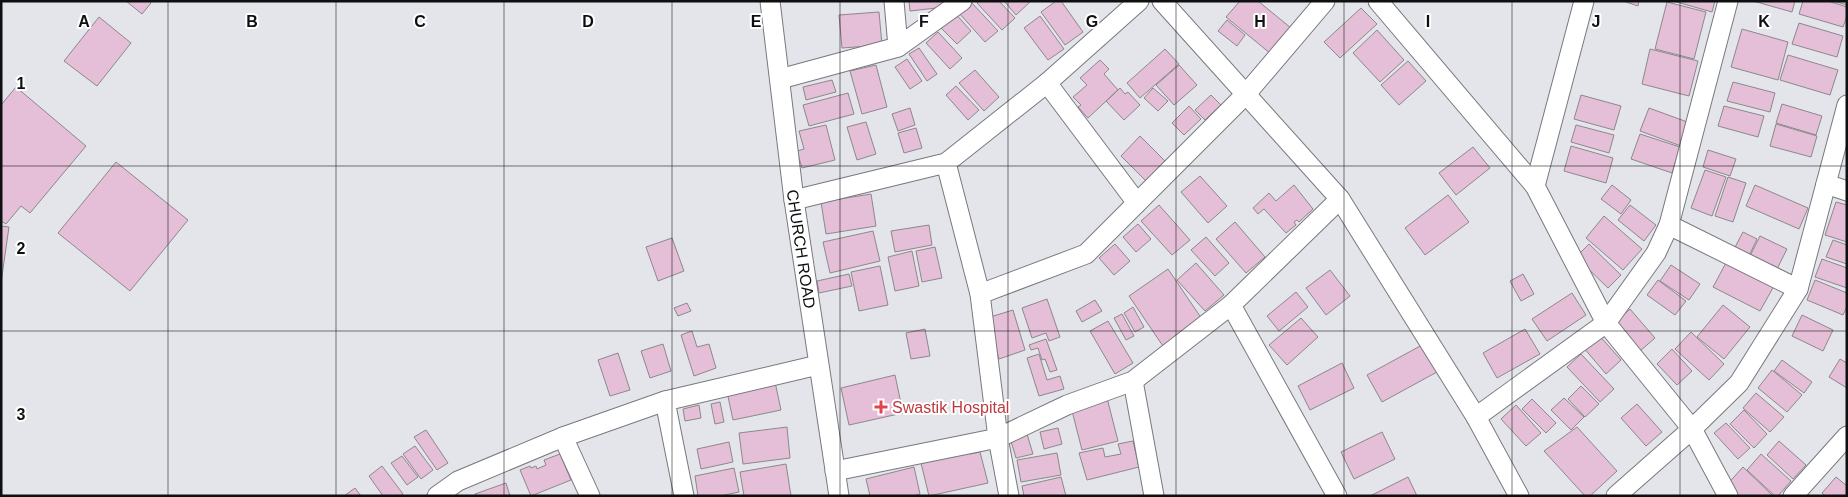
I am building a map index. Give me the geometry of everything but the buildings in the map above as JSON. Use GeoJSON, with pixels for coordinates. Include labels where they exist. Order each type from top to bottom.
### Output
{"type":"FeatureCollection","features":[{"type":"Feature","properties":{"kind":"street","name":"CHURCH ROAD"},"geometry":{"type":"LineString","coordinates":[[770,1],[794,200],[839,496]]}},
{"type":"Feature","properties":{"kind":"street"},"geometry":{"type":"LineString","coordinates":[[894,1],[898,47]]}},
{"type":"Feature","properties":{"kind":"street"},"geometry":{"type":"LineString","coordinates":[[780,79],[898,47],[962,1]]}},
{"type":"Feature","properties":{"kind":"street"},"geometry":{"type":"LineString","coordinates":[[794,200],[946,163],[1047,83],[1139,1]]}},
{"type":"Feature","properties":{"kind":"street"},"geometry":{"type":"LineString","coordinates":[[1162,1],[1340,199],[1476,417],[1519,496]]}},
{"type":"Feature","properties":{"kind":"street"},"geometry":{"type":"LineString","coordinates":[[980,294],[1086,254],[1246,94],[1325,1]]}},
{"type":"Feature","properties":{"kind":"street"},"geometry":{"type":"LineString","coordinates":[[1378,1],[1535,186],[1606,323],[1692,429],[1728,496]]}},
{"type":"Feature","properties":{"kind":"street"},"geometry":{"type":"LineString","coordinates":[[1535,186],[1584,1]]}},
{"type":"Feature","properties":{"kind":"street"},"geometry":{"type":"LineString","coordinates":[[1476,417],[1606,323],[1656,252],[1669,225],[1728,1]]}},
{"type":"Feature","properties":{"kind":"street"},"geometry":{"type":"LineString","coordinates":[[1047,83],[1137,203]]}},
{"type":"Feature","properties":{"kind":"street"},"geometry":{"type":"LineString","coordinates":[[1616,496],[1692,429],[1739,383],[1798,289],[1847,105]]}},
{"type":"Feature","properties":{"kind":"street"},"geometry":{"type":"LineString","coordinates":[[946,163],[980,294],[998,438],[1009,496]]}},
{"type":"Feature","properties":{"kind":"street"},"geometry":{"type":"LineString","coordinates":[[1826,184],[1847,191]]}},
{"type":"Feature","properties":{"kind":"street"},"geometry":{"type":"LineString","coordinates":[[835,471],[998,438],[1067,406],[1132,381],[1231,305],[1340,199]]}},
{"type":"Feature","properties":{"kind":"street"},"geometry":{"type":"LineString","coordinates":[[1669,225],[1798,289]]}},
{"type":"Feature","properties":{"kind":"street"},"geometry":{"type":"LineString","coordinates":[[1231,305],[1337,496]]}},
{"type":"Feature","properties":{"kind":"street"},"geometry":{"type":"LineString","coordinates":[[437,496],[461,489],[563,437],[665,401],[818,364]]}},
{"type":"Feature","properties":{"kind":"street"},"geometry":{"type":"LineString","coordinates":[[1132,381],[1154,496]]}},
{"type":"Feature","properties":{"kind":"street"},"geometry":{"type":"LineString","coordinates":[[665,401],[684,496]]}},
{"type":"Feature","properties":{"kind":"street"},"geometry":{"type":"LineString","coordinates":[[1793,496],[1847,436]]}},
{"type":"Feature","properties":{"kind":"street"},"geometry":{"type":"LineString","coordinates":[[563,437],[590,496]]}},
{"type":"Feature","properties":{"kind":"place","name":"Swastik Hospital"},"geometry":{"type":"Point","coordinates":[881,407]}}]}
